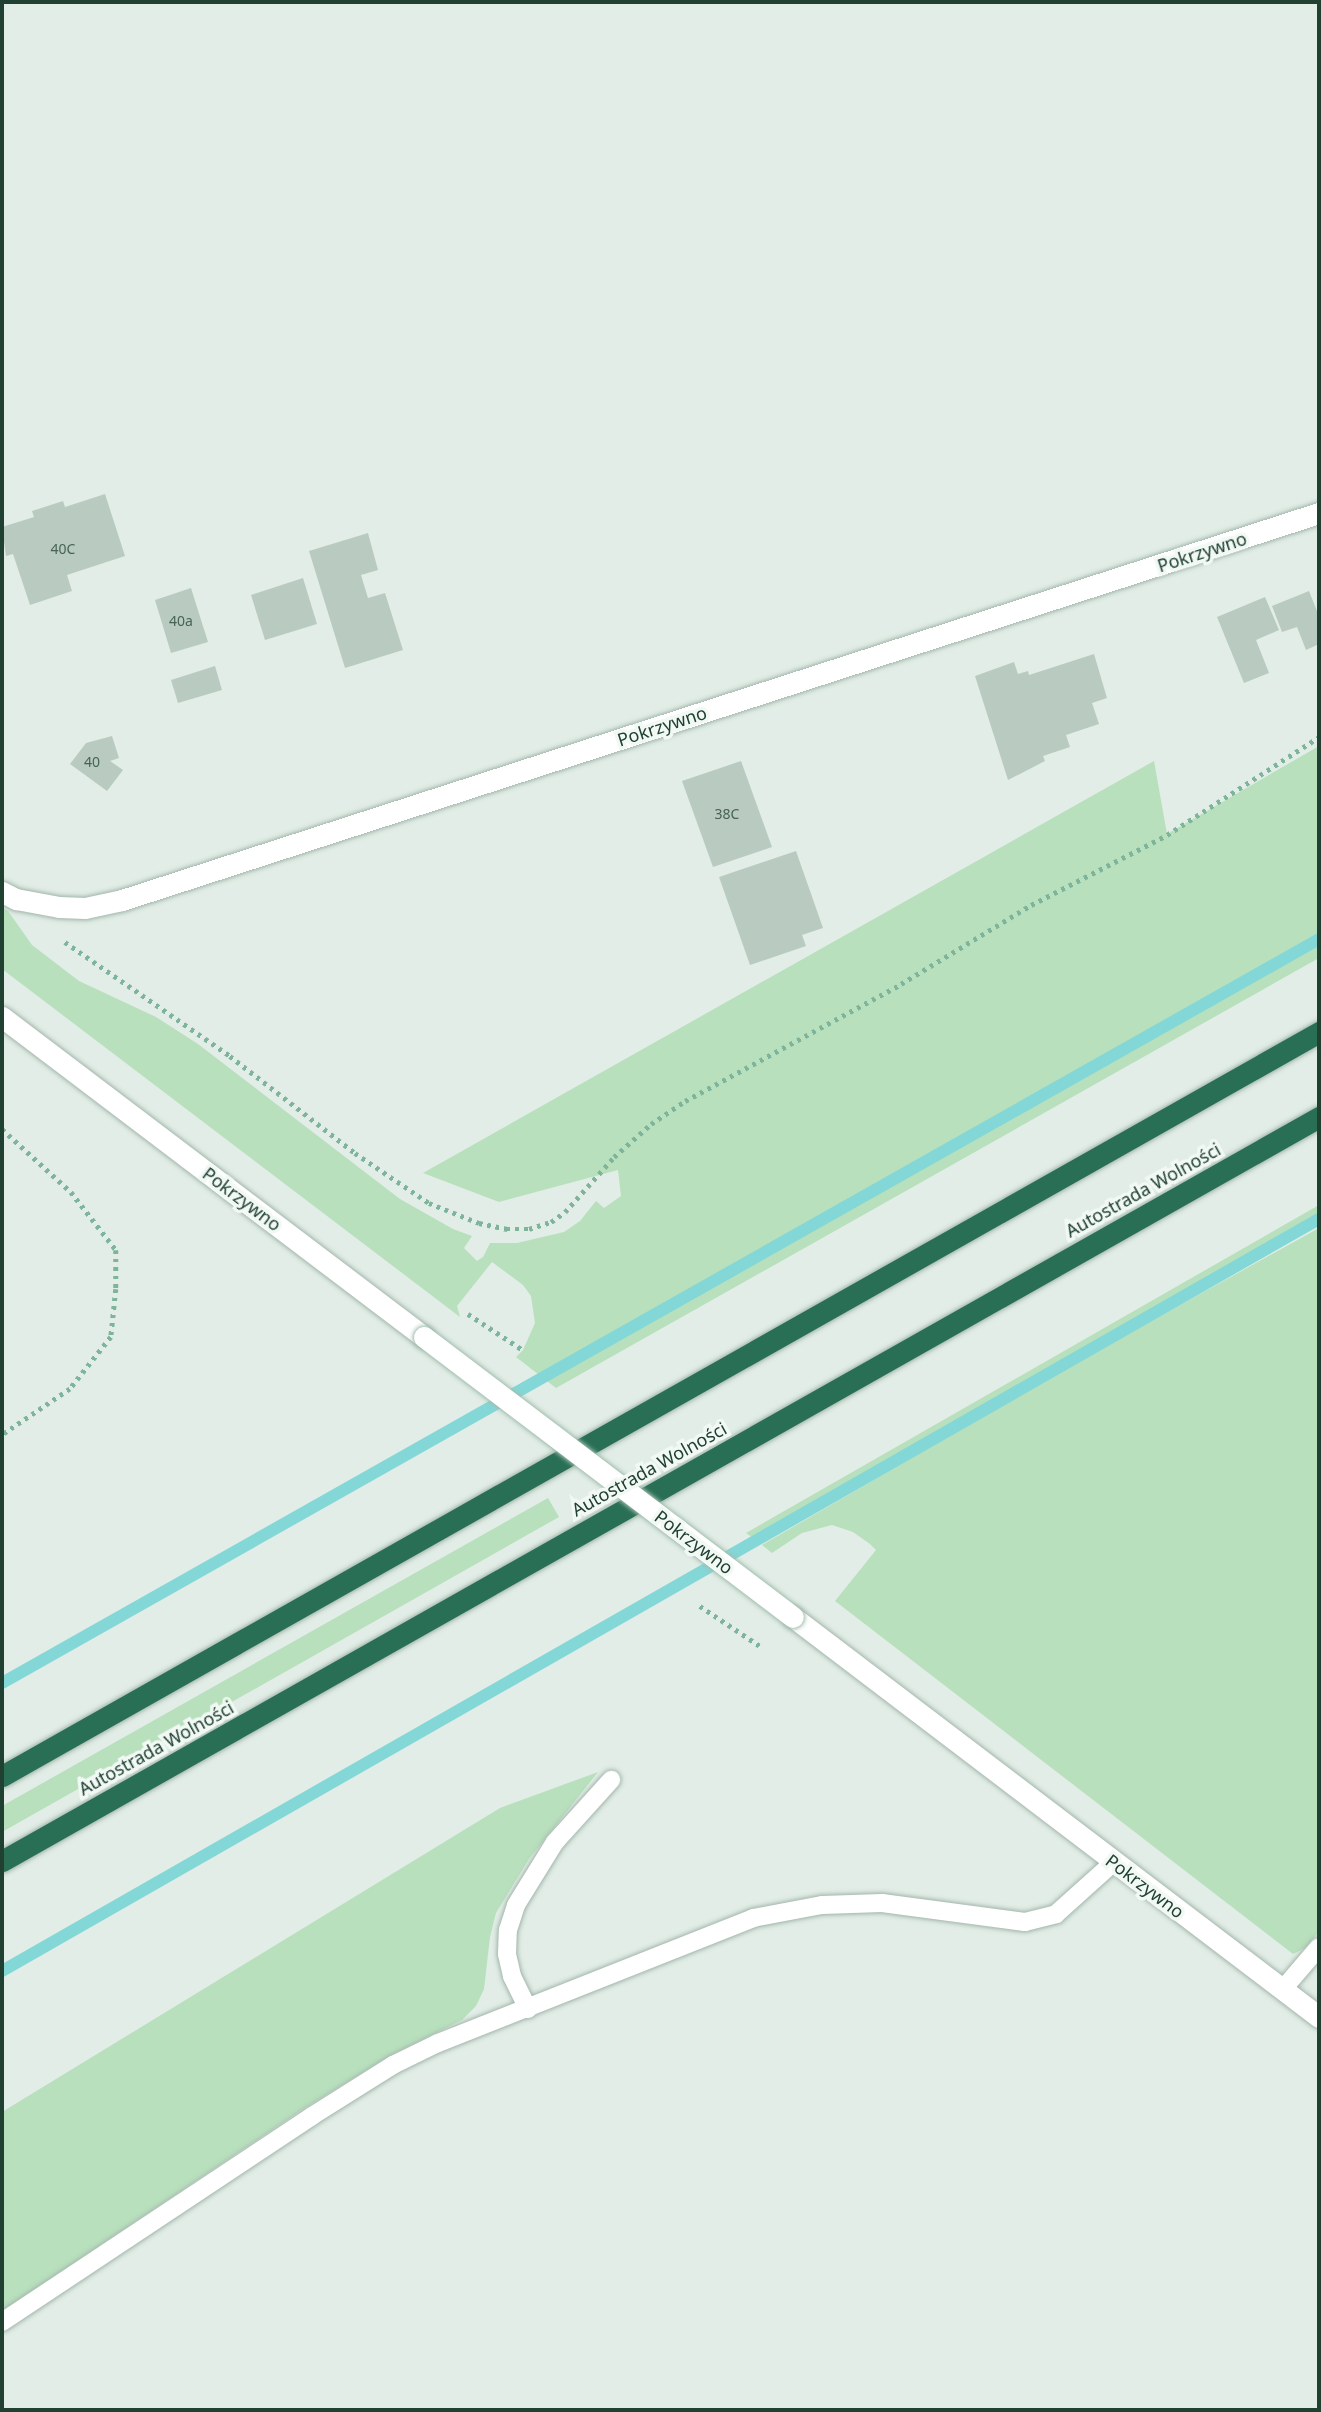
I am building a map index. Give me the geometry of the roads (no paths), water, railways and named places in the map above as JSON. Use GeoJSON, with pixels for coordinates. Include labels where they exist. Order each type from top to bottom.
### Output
{"type":"FeatureCollection","features":[{"type":"Feature","properties":{"kind":"highway"},"geometry":{"type":"LineString","coordinates":[[2,1776],[1319,1031]]}},
{"type":"Feature","properties":{"kind":"highway","name":"Autostrada Wolności"},"geometry":{"type":"LineString","coordinates":[[2,1861],[1319,1117]]}},
{"type":"Feature","properties":{"kind":"street","name":"Pokrzywno"},"geometry":{"type":"LineString","coordinates":[[2,892],[16,899],[59,908],[85,908],[121,900],[1319,513]]}},
{"type":"Feature","properties":{"kind":"street","name":"Pokrzywno"},"geometry":{"type":"LineString","coordinates":[[2,1017],[1319,2017]]}},
{"type":"Feature","properties":{"kind":"lane"},"geometry":{"type":"LineString","coordinates":[[528,2009],[512,1976],[507,1954],[508,1930],[516,1905],[555,1842],[611,1780]]}},
{"type":"Feature","properties":{"kind":"lane"},"geometry":{"type":"LineString","coordinates":[[2,2322],[312,2116],[393,2066],[438,2043],[753,1918],[780,1911],[846,1902],[882,1903],[1010,1922],[1042,1919],[1071,1903],[1114,1862]]}},
{"type":"Feature","properties":{"kind":"lane"},"geometry":{"type":"LineString","coordinates":[[1283,1989],[1319,1947]]}},
{"type":"Feature","properties":{"kind":"waterway"},"geometry":{"type":"LineString","coordinates":[[2,1683],[1319,939]]}},
{"type":"Feature","properties":{"kind":"waterway"},"geometry":{"type":"LineString","coordinates":[[2,1971],[1319,1219]]}}]}
